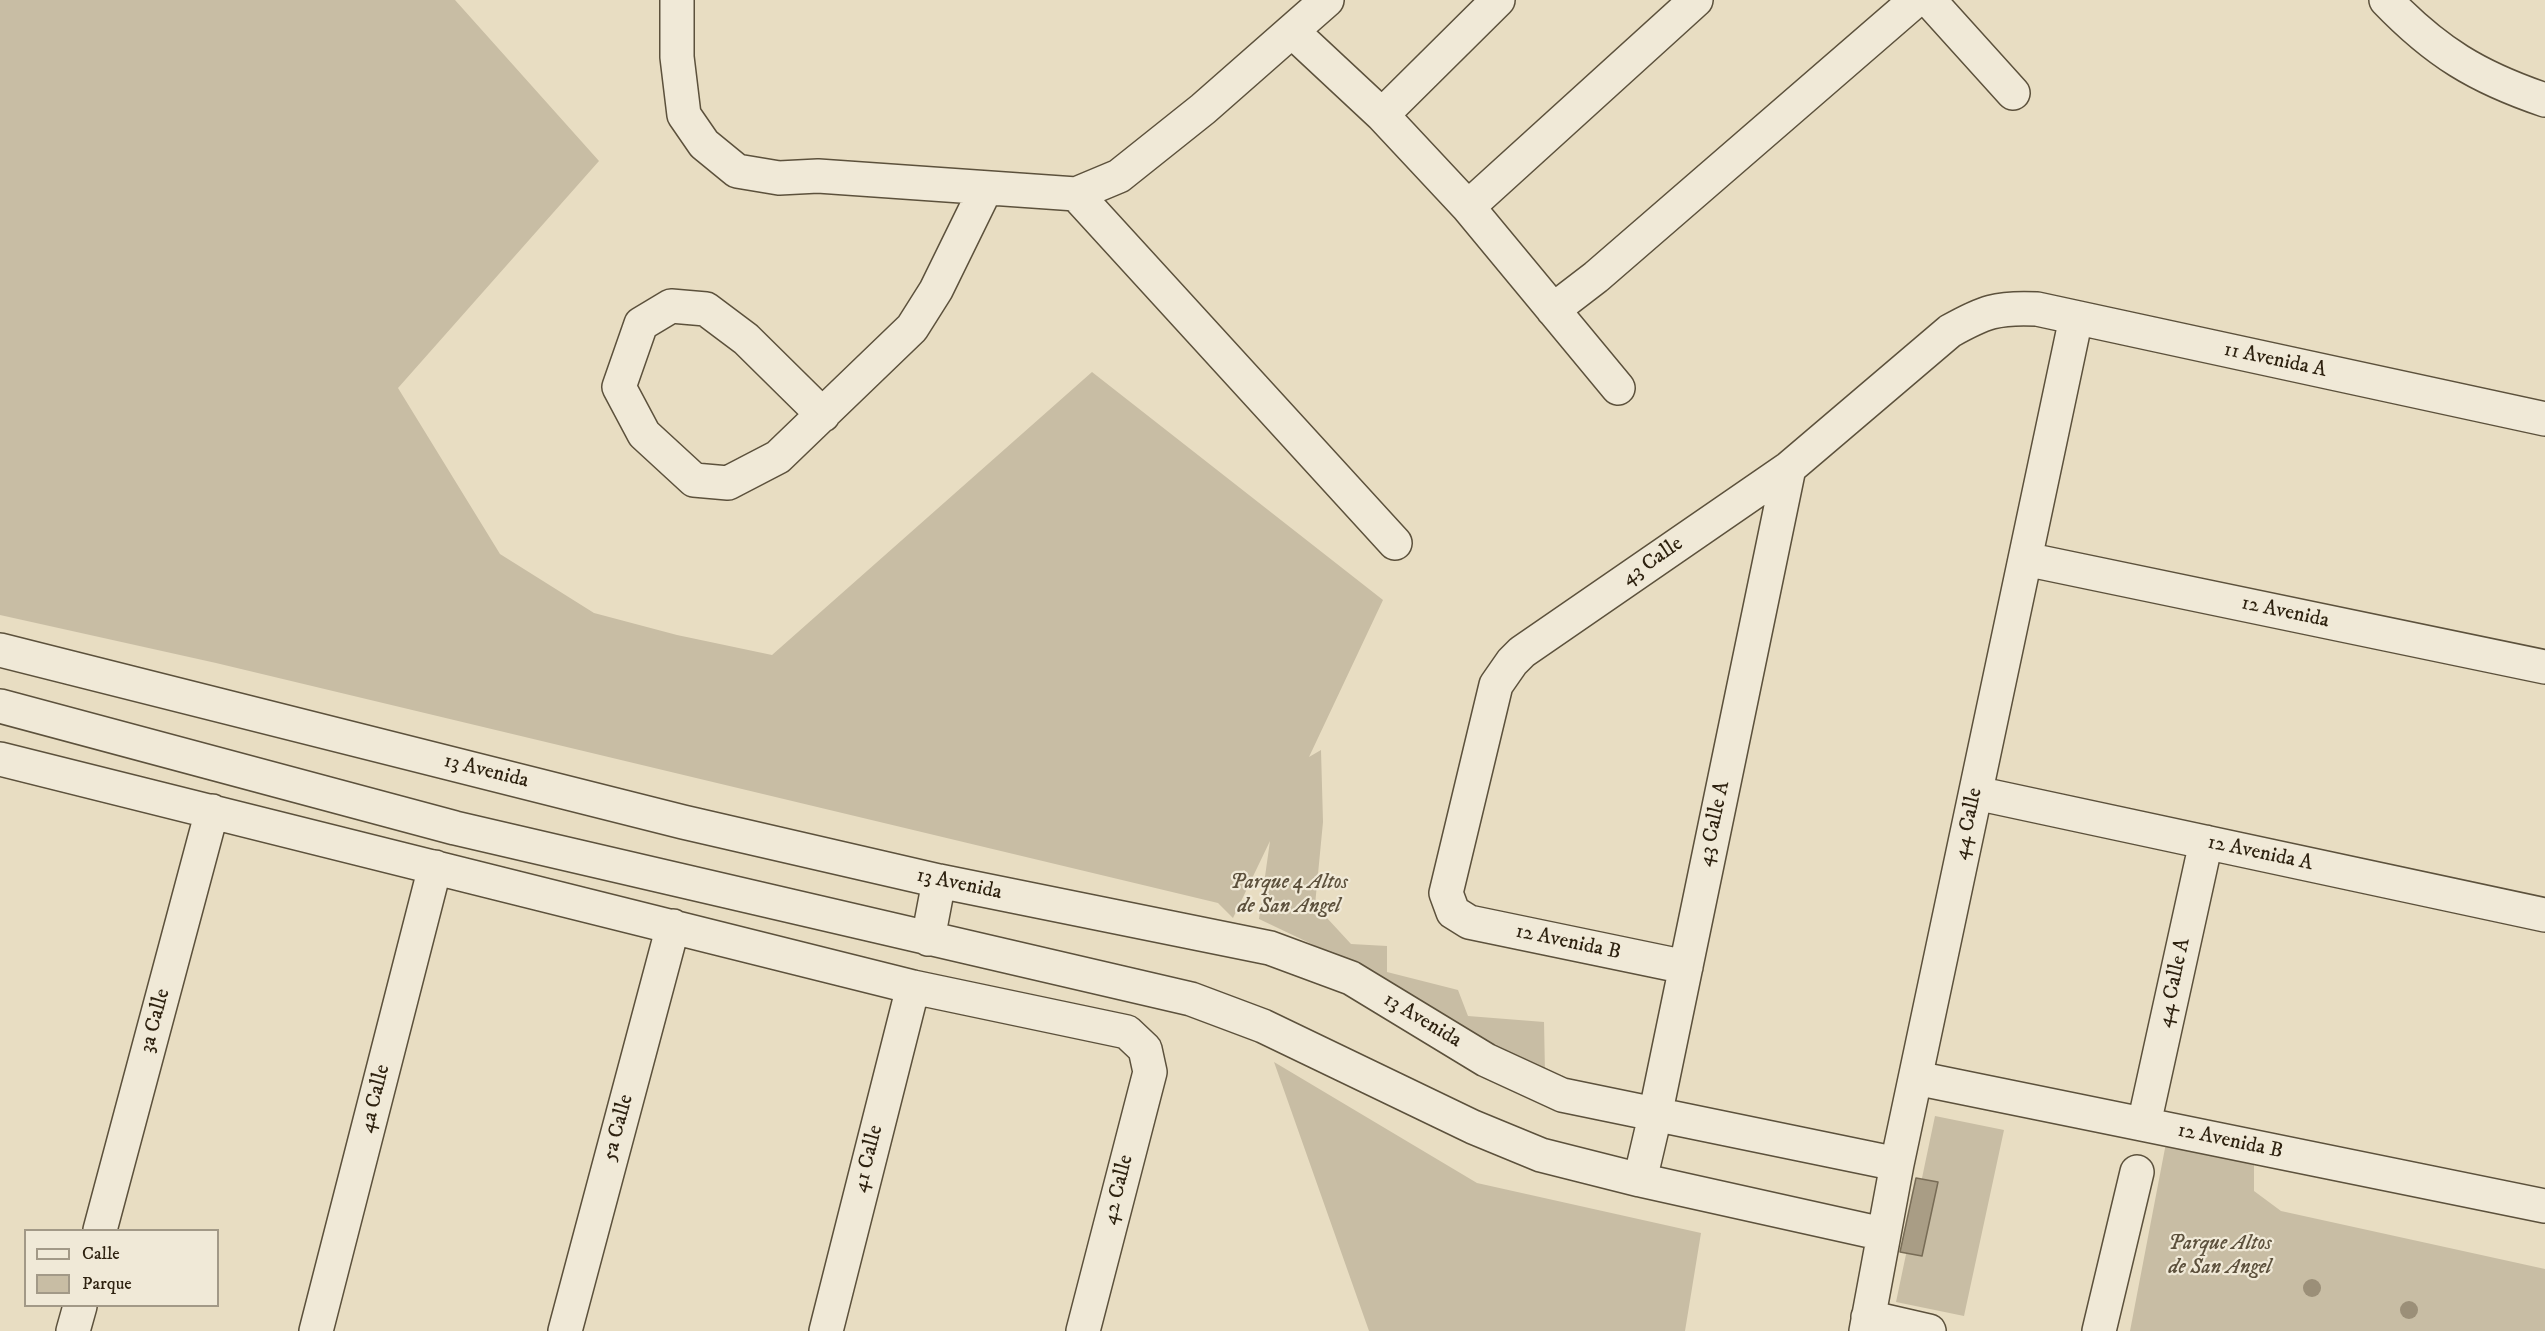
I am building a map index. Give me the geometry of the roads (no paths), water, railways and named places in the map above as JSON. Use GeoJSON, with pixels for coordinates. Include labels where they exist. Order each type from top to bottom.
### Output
{"type":"FeatureCollection","features":[{"type":"Feature","properties":{"kind":"street"},"geometry":{"type":"LineString","coordinates":[[676,0],[677,57],[684,115],[704,144],[737,171],[779,178],[818,176],[1076,194],[1119,176],[1203,109],[1327,0]]}},
{"type":"Feature","properties":{"kind":"street"},"geometry":{"type":"LineString","coordinates":[[1382,115],[1498,0]]}},
{"type":"Feature","properties":{"kind":"street"},"geometry":{"type":"LineString","coordinates":[[1468,207],[1696,0]]}},
{"type":"Feature","properties":{"kind":"street"},"geometry":{"type":"LineString","coordinates":[[1554,310],[1596,277],[1916,0]]}},
{"type":"Feature","properties":{"kind":"street"},"geometry":{"type":"LineString","coordinates":[[1929,0],[2013,93]]}},
{"type":"Feature","properties":{"kind":"street"},"geometry":{"type":"LineString","coordinates":[[2386,0],[2416,31],[2444,53],[2502,85],[2545,100]]}},
{"type":"Feature","properties":{"kind":"street"},"geometry":{"type":"LineString","coordinates":[[1293,32],[1382,115],[1468,207],[1618,388]]}},
{"type":"Feature","properties":{"kind":"street"},"geometry":{"type":"LineString","coordinates":[[823,415],[746,339],[706,309],[671,306],[641,324],[619,387],[644,434],[694,480],[728,483],[778,457],[823,415],[912,328],[936,290],[986,188]]}},
{"type":"Feature","properties":{"kind":"street"},"geometry":{"type":"LineString","coordinates":[[1076,194],[1395,543]]}},
{"type":"Feature","properties":{"kind":"street","name":"11 Avenida A"},"geometry":{"type":"LineString","coordinates":[[2005,308],[2037,309],[2545,419]]}},
{"type":"Feature","properties":{"kind":"street","name":"43 Calle"},"geometry":{"type":"LineString","coordinates":[[1452,912],[1446,893],[1492,698],[1503,674],[1522,652],[1789,468],[1950,331],[1978,315],[2005,308]]}},
{"type":"Feature","properties":{"kind":"street","name":"44 Calle"},"geometry":{"type":"LineString","coordinates":[[1867,1324],[1897,1164],[2076,318]]}},
{"type":"Feature","properties":{"kind":"street","name":"43 Calle A"},"geometry":{"type":"LineString","coordinates":[[1640,1180],[1789,468]]}},
{"type":"Feature","properties":{"kind":"street","name":"12 Avenida"},"geometry":{"type":"LineString","coordinates":[[2025,559],[2545,667]]}},
{"type":"Feature","properties":{"kind":"street","name":"13 Avenida"},"geometry":{"type":"LineString","coordinates":[[0,650],[683,822],[939,881],[1270,948],[1351,978],[1486,1060],[1562,1095],[1655,1116],[1897,1164]]}},
{"type":"Feature","properties":{"kind":"street"},"geometry":{"type":"LineString","coordinates":[[0,706],[455,828],[1191,999],[1263,1026],[1473,1127],[1541,1155],[1640,1180],[1883,1234]]}},
{"type":"Feature","properties":{"kind":"street"},"geometry":{"type":"LineString","coordinates":[[0,759],[913,987]]}},
{"type":"Feature","properties":{"kind":"street","name":"12 Avenida A"},"geometry":{"type":"LineString","coordinates":[[1976,793],[2545,915]]}},
{"type":"Feature","properties":{"kind":"street","name":"3a Calle"},"geometry":{"type":"LineString","coordinates":[[100,1229],[212,811]]}},
{"type":"Feature","properties":{"kind":"street","name":"44 Calle A"},"geometry":{"type":"LineString","coordinates":[[2144,1124],[2206,842]]}},
{"type":"Feature","properties":{"kind":"street","name":"4a Calle"},"geometry":{"type":"LineString","coordinates":[[316,1331],[435,867]]}},
{"type":"Feature","properties":{"kind":"street"},"geometry":{"type":"LineString","coordinates":[[928,939],[939,881]]}},
{"type":"Feature","properties":{"kind":"street","name":"12 Avenida B"},"geometry":{"type":"LineString","coordinates":[[1452,912],[1469,922],[1686,967]]}},
{"type":"Feature","properties":{"kind":"street","name":"5a Calle"},"geometry":{"type":"LineString","coordinates":[[565,1331],[673,926]]}},
{"type":"Feature","properties":{"kind":"street","name":"42 Calle"},"geometry":{"type":"LineString","coordinates":[[913,987],[1127,1032],[1146,1049],[1150,1072],[1083,1331]]}},
{"type":"Feature","properties":{"kind":"street","name":"41 Calle"},"geometry":{"type":"LineString","coordinates":[[826,1331],[913,987]]}},
{"type":"Feature","properties":{"kind":"street","name":"12 Avenida B"},"geometry":{"type":"LineString","coordinates":[[1916,1078],[2545,1206]]}},
{"type":"Feature","properties":{"kind":"street"},"geometry":{"type":"LineString","coordinates":[[2099,1331],[2137,1172]]}},
{"type":"Feature","properties":{"kind":"street"},"geometry":{"type":"LineString","coordinates":[[73,1331],[79,1307]]}},
{"type":"Feature","properties":{"kind":"street"},"geometry":{"type":"LineString","coordinates":[[1867,1324],[1929,1331]]}},
{"type":"Feature","properties":{"kind":"park label","name":"Parque 4 Altos de San Angel"},"geometry":{"type":"Point","coordinates":[1289,896]}},
{"type":"Feature","properties":{"kind":"park label","name":"Parque Altos de San Angel"},"geometry":{"type":"Point","coordinates":[2220,1257]}}]}
